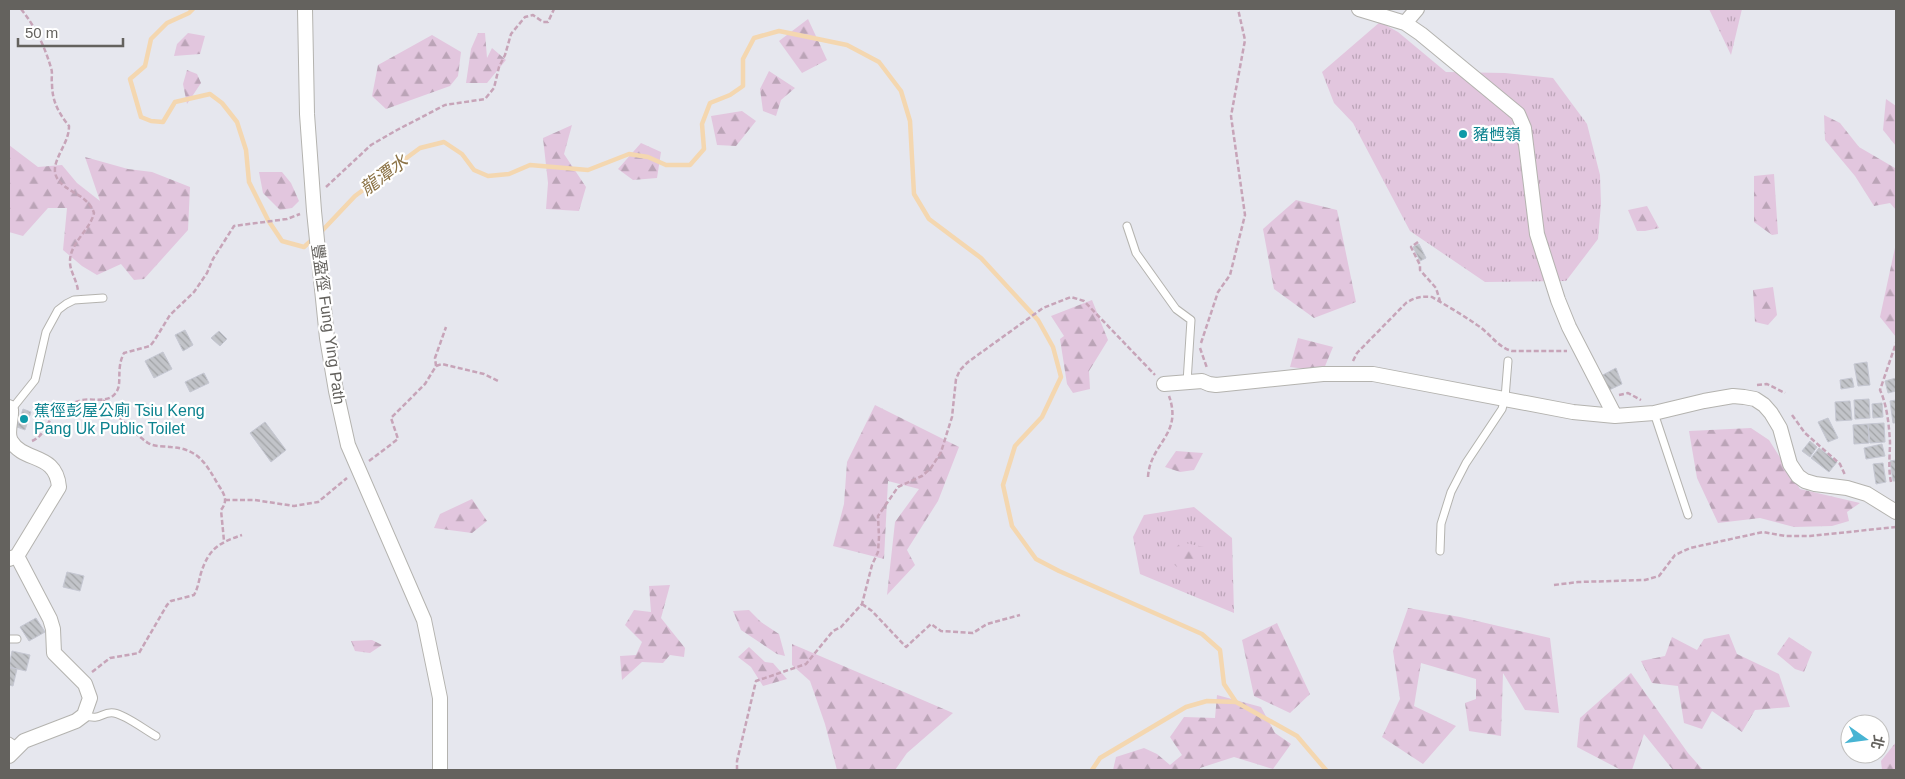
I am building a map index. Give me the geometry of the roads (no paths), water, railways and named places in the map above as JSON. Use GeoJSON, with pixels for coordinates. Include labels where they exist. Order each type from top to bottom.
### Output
{"type":"FeatureCollection","features":[{"type":"Feature","properties":{"kind":"street","name":"豐盈徑 Fung Ying Path"},"geometry":{"type":"LineString","coordinates":[[305,9],[307,114],[315,223],[327,338],[348,445],[424,620],[440,698],[440,770]]}},
{"type":"Feature","properties":{"kind":"street"},"geometry":{"type":"LineString","coordinates":[[1359,9],[1405,23],[1422,34],[1518,114],[1524,128],[1537,234],[1558,300],[1615,416]]}},
{"type":"Feature","properties":{"kind":"street"},"geometry":{"type":"LineString","coordinates":[[1405,23],[1417,9]]}},
{"type":"Feature","properties":{"kind":"street"},"geometry":{"type":"LineString","coordinates":[[1164,384],[1202,380],[1216,385],[1323,374],[1373,374],[1574,412],[1615,416],[1654,413],[1733,396],[1755,399],[1772,413],[1780,428],[1790,464],[1798,476],[1805,481],[1815,484],[1847,488],[1867,494],[1896,512]]}},
{"type":"Feature","properties":{"kind":"street"},"geometry":{"type":"LineString","coordinates":[[10,408],[9,435],[11,441],[19,449],[50,465],[58,474],[59,487],[13,558],[50,619],[53,629],[54,653],[82,681],[89,691],[90,698],[84,715],[76,721],[24,740],[12,748]]}},
{"type":"Feature","properties":{"kind":"lane"},"geometry":{"type":"LineString","coordinates":[[1127,226],[1136,253],[1176,310],[1192,320],[1187,382]]}},
{"type":"Feature","properties":{"kind":"lane"},"geometry":{"type":"LineString","coordinates":[[10,408],[35,380],[40,352],[52,319],[58,310],[76,300],[103,298]]}},
{"type":"Feature","properties":{"kind":"lane"},"geometry":{"type":"LineString","coordinates":[[1440,551],[1441,524],[1451,492],[1466,463],[1502,409],[1505,398],[1508,362]]}},
{"type":"Feature","properties":{"kind":"lane"},"geometry":{"type":"LineString","coordinates":[[1654,413],[1688,515]]}},
{"type":"Feature","properties":{"kind":"lane"},"geometry":{"type":"LineString","coordinates":[[9,638],[17,639]]}},
{"type":"Feature","properties":{"kind":"lane"},"geometry":{"type":"LineString","coordinates":[[84,715],[98,718],[113,713],[123,716],[156,736]]}},
{"type":"Feature","properties":{"kind":"waterway","name":"龍潭水"},"geometry":{"type":"LineString","coordinates":[[193,9],[189,13],[167,23],[151,39],[145,66],[130,79],[141,117],[151,121],[163,122],[175,102],[210,94],[222,103],[237,122],[246,150],[249,182],[268,220],[282,241],[304,247],[314,238]]}},
{"type":"Feature","properties":{"kind":"waterway"},"geometry":{"type":"LineString","coordinates":[[320,233],[355,196],[420,148],[444,142],[462,154],[474,170],[488,176],[509,174],[530,165],[588,170],[629,154],[648,157],[666,165],[690,165],[704,149],[702,124],[710,103],[730,95],[743,86],[743,59],[754,38],[779,31],[847,45],[879,62],[901,91],[910,121],[914,194],[929,219],[981,258],[1038,320],[1053,347],[1061,377],[1042,417],[1015,446],[1003,485],[1012,526],[1036,559],[1202,634],[1220,650],[1224,684],[1236,702],[1297,736],[1326,770]]}},
{"type":"Feature","properties":{"kind":"waterway"},"geometry":{"type":"LineString","coordinates":[[1092,770],[1100,758],[1186,707],[1207,701],[1236,702]]}},
{"type":"Feature","properties":{"kind":"place","name":"豬乸嶺"},"geometry":{"type":"Point","coordinates":[1463,134]}},
{"type":"Feature","properties":{"kind":"place","name":"蕉徑彭屋公廁 Tsiu Keng Pang Uk Public Toilet"},"geometry":{"type":"Point","coordinates":[24,419]}}]}
